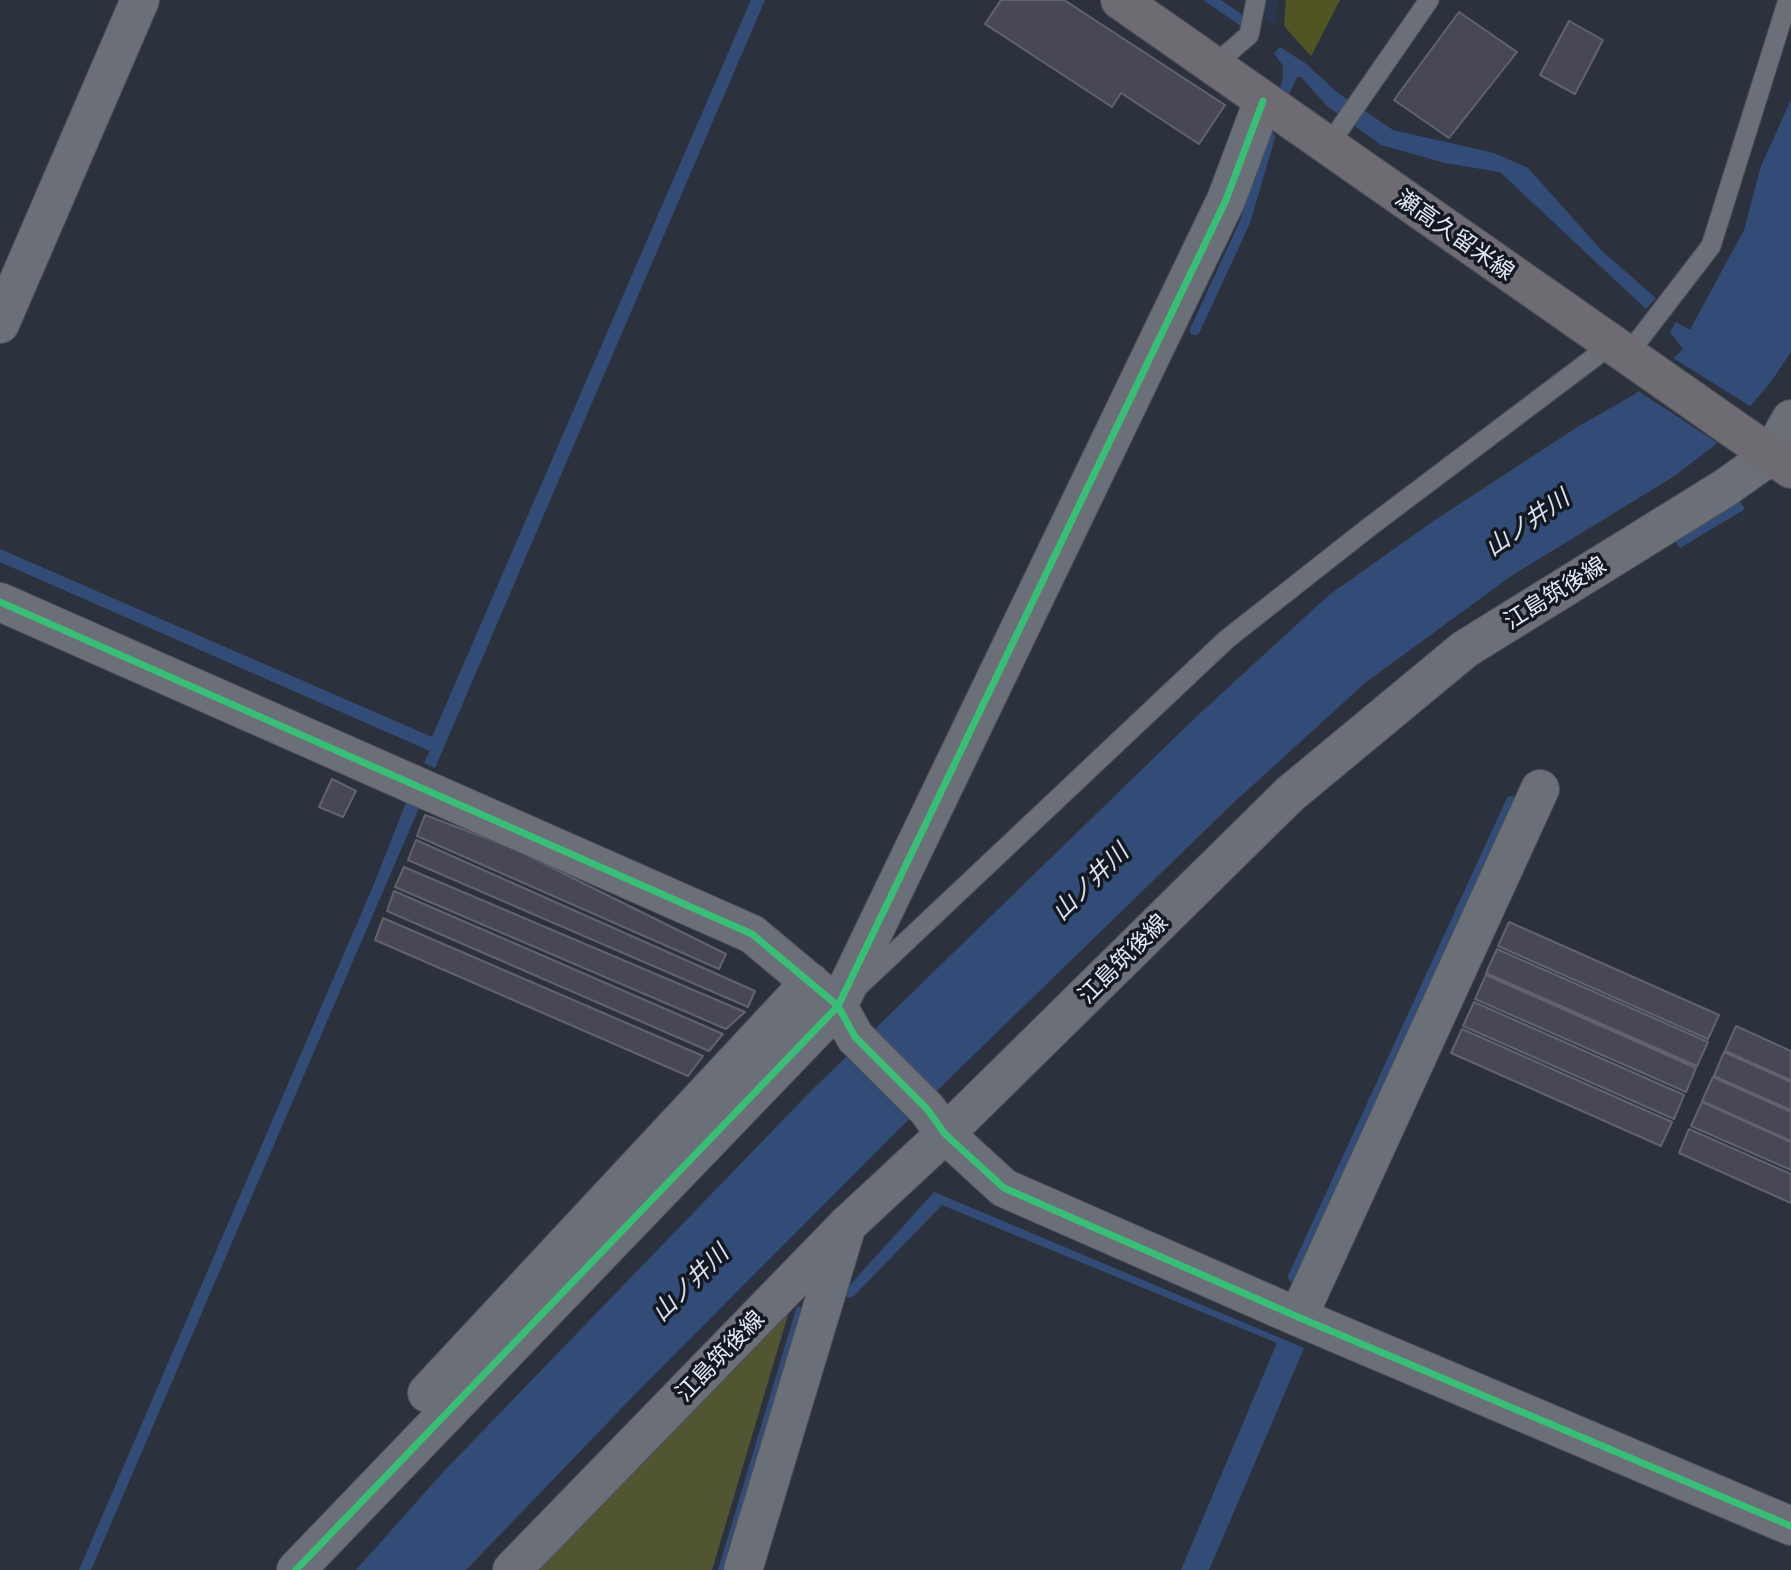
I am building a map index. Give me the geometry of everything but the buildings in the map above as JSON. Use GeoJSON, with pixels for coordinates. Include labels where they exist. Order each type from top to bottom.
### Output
{"type":"FeatureCollection","features":[{"type":"Feature","properties":{"kind":"main road","name":"瀬高久留米線"},"geometry":{"type":"LineString","coordinates":[[1120,0],[1328,146],[1628,348],[1781,462]]}},
{"type":"Feature","properties":{"kind":"street"},"geometry":{"type":"LineString","coordinates":[[0,324],[140,0]]}},
{"type":"Feature","properties":{"kind":"street"},"geometry":{"type":"LineString","coordinates":[[296,1570],[834,1008],[1226,200],[1263,101]]}},
{"type":"Feature","properties":{"kind":"street","name":"江島筑後線"},"geometry":{"type":"LineString","coordinates":[[512,1570],[847,1225],[936,1122],[1290,794],[1465,649],[1725,488],[1781,462],[1791,419]]}},
{"type":"Feature","properties":{"kind":"street"},"geometry":{"type":"LineString","coordinates":[[0,602],[752,934],[834,1008],[936,1122],[1004,1188],[1298,1317],[1791,1526]]}},
{"type":"Feature","properties":{"kind":"street"},"geometry":{"type":"LineString","coordinates":[[1298,1317],[1540,789]]}},
{"type":"Feature","properties":{"kind":"street"},"geometry":{"type":"LineString","coordinates":[[427,1392],[834,1008]]}},
{"type":"Feature","properties":{"kind":"street"},"geometry":{"type":"LineString","coordinates":[[743,1570],[847,1225]]}},
{"type":"Feature","properties":{"kind":"lane"},"geometry":{"type":"LineString","coordinates":[[1213,66],[1249,36],[1256,0]]}},
{"type":"Feature","properties":{"kind":"lane"},"geometry":{"type":"LineString","coordinates":[[1328,146],[1429,0]]}},
{"type":"Feature","properties":{"kind":"lane"},"geometry":{"type":"LineString","coordinates":[[834,1008],[1227,639],[1368,528],[1628,348],[1711,246],[1788,0]]}},
{"type":"Feature","properties":{"kind":"shaded area"},"geometry":{"type":"Polygon","coordinates":[[[1237,0],[1278,0],[1275,26],[1237,0]]]}},
{"type":"Feature","properties":{"kind":"green space"},"geometry":{"type":"Polygon","coordinates":[[[1286,0],[1340,0],[1311,56],[1284,26],[1286,0]]]}},
{"type":"Feature","properties":{"kind":"green space"},"geometry":{"type":"Polygon","coordinates":[[[790,1308],[712,1570],[528,1570],[790,1308]]]}},
{"type":"Feature","properties":{"kind":"water"},"geometry":{"type":"Polygon","coordinates":[[[751,0],[765,0],[435,768],[424,763],[430,751],[0,562],[0,549],[432,737],[751,0]]]}},
{"type":"Feature","properties":{"kind":"water"},"geometry":{"type":"Polygon","coordinates":[[[1203,0],[1221,0],[1250,20],[1244,28],[1203,0]]]}},
{"type":"Feature","properties":{"kind":"water"},"geometry":{"type":"Polygon","coordinates":[[[1280,47],[1305,63],[1338,93],[1393,130],[1494,153],[1528,168],[1603,252],[1656,298],[1646,309],[1500,172],[1445,163],[1381,145],[1327,106],[1301,77],[1297,77],[1270,137],[1283,77],[1283,66],[1274,53],[1280,47]]]}},
{"type":"Feature","properties":{"kind":"water","name":"山ノ井川"},"geometry":{"type":"Polygon","coordinates":[[[1791,100],[1791,352],[1770,383],[1720,441],[1673,477],[1511,576],[1365,683],[1230,806],[955,1073],[642,1387],[466,1570],[356,1570],[445,1470],[811,1091],[1195,718],[1329,595],[1435,520],[1579,426],[1635,394],[1683,349],[1670,332],[1676,322],[1690,330],[1744,230],[1761,166],[1791,100]]]}},
{"type":"Feature","properties":{"kind":"water"},"geometry":{"type":"Polygon","coordinates":[[[1739,500],[1745,509],[1680,548],[1673,538],[1739,500]]]}},
{"type":"Feature","properties":{"kind":"water"},"geometry":{"type":"Polygon","coordinates":[[[407,800],[421,803],[91,1570],[79,1570],[374,884],[407,800]]]}},
{"type":"Feature","properties":{"kind":"water"},"geometry":{"type":"Polygon","coordinates":[[[934,1192],[1304,1348],[1209,1570],[1181,1570],[1277,1343],[942,1205],[854,1296],[848,1298],[841,1292],[844,1282],[850,1285],[934,1192]]]}},
{"type":"Feature","properties":{"kind":"water"},"geometry":{"type":"Polygon","coordinates":[[[797,1306],[806,1309],[730,1570],[718,1570],[797,1306]]]}},
{"type":"Feature","properties":{"kind":"pier"},"geometry":{"type":"Polygon","coordinates":[[[1670,356],[1753,408],[1721,445],[1635,389],[1670,356]]]}},
{"type":"Feature","properties":{"kind":"waterway"},"geometry":{"type":"LineString","coordinates":[[1195,330],[1245,222],[1270,137]]}},
{"type":"Feature","properties":{"kind":"waterway"},"geometry":{"type":"LineString","coordinates":[[1293,1277],[1511,801]]}},
{"type":"Feature","properties":{"kind":"cycle path"},"geometry":{"type":"LineString","coordinates":[[296,1570],[838,1006],[1226,200],[1263,101]]}},
{"type":"Feature","properties":{"kind":"cycle path"},"geometry":{"type":"LineString","coordinates":[[0,602],[752,934],[838,1006],[855,1037],[927,1109],[945,1134],[1004,1188],[1298,1317],[1791,1526]]}}]}
